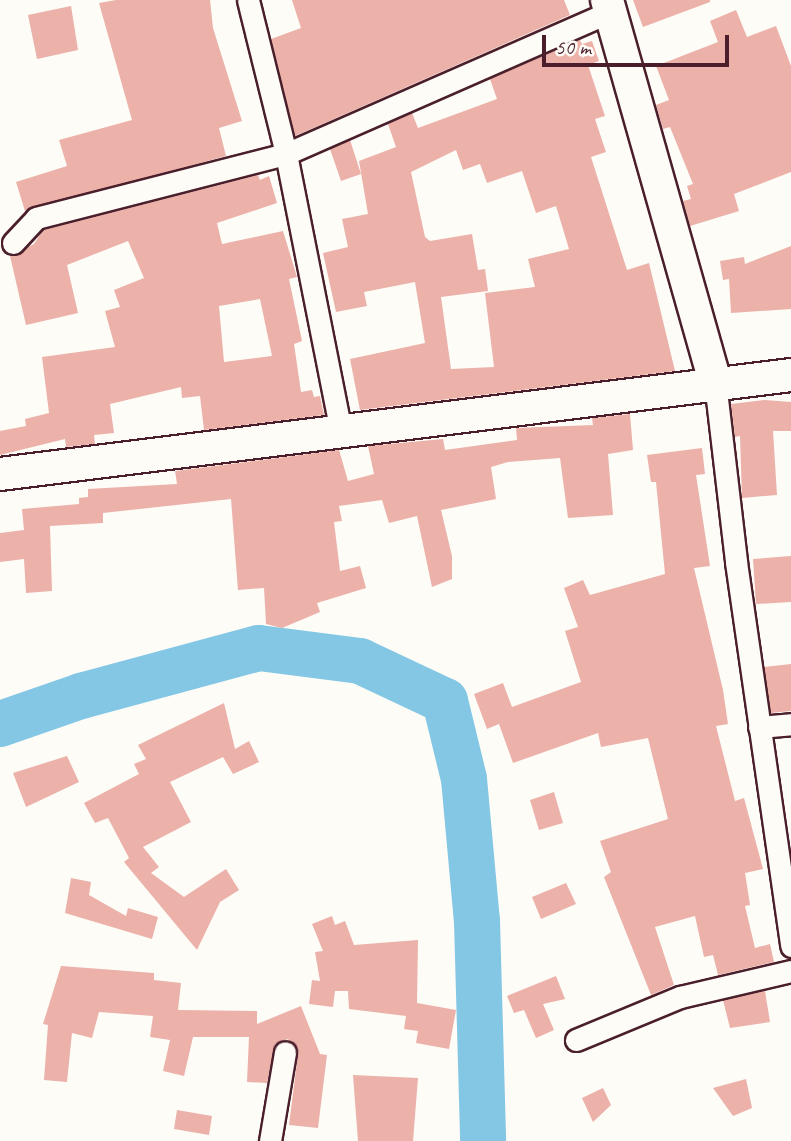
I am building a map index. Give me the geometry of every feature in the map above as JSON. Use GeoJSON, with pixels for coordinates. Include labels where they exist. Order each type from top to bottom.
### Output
{"type":"FeatureCollection","features":[{"type":"Feature","properties":{"kind":"street"},"geometry":{"type":"LineString","coordinates":[[248,0],[286,154],[341,433]]}},
{"type":"Feature","properties":{"kind":"street"},"geometry":{"type":"LineString","coordinates":[[13,243],[36,218],[286,154],[608,6],[715,382],[759,727],[791,946]]}},
{"type":"Feature","properties":{"kind":"street"},"geometry":{"type":"LineString","coordinates":[[0,474],[341,433],[715,382],[791,375]]}},
{"type":"Feature","properties":{"kind":"street"},"geometry":{"type":"LineString","coordinates":[[759,727],[791,724]]}},
{"type":"Feature","properties":{"kind":"street"},"geometry":{"type":"LineString","coordinates":[[576,1040],[680,997],[791,971]]}},
{"type":"Feature","properties":{"kind":"street"},"geometry":{"type":"LineString","coordinates":[[270,1141],[285,1052]]}},
{"type":"Feature","properties":{"kind":"building"},"geometry":{"type":"Polygon","coordinates":[[[116,0],[210,0],[213,28],[242,121],[219,128],[226,156],[25,211],[16,182],[67,166],[59,140],[132,120],[99,3],[116,0]]]}},
{"type":"Feature","properties":{"kind":"building"},"geometry":{"type":"Polygon","coordinates":[[[292,0],[564,0],[570,15],[295,136],[271,39],[301,28],[292,0]]]}},
{"type":"Feature","properties":{"kind":"building"},"geometry":{"type":"Polygon","coordinates":[[[633,0],[710,0],[710,2],[643,27],[633,0]]]}},
{"type":"Feature","properties":{"kind":"building"},"geometry":{"type":"Polygon","coordinates":[[[71,6],[78,50],[37,59],[28,15],[71,6]]]}},
{"type":"Feature","properties":{"kind":"building"},"geometry":{"type":"Polygon","coordinates":[[[736,10],[747,37],[776,26],[791,66],[791,172],[734,194],[739,211],[690,226],[683,201],[691,199],[687,186],[693,184],[670,127],[663,129],[656,105],[669,100],[656,66],[718,42],[710,21],[736,10]]]}},
{"type":"Feature","properties":{"kind":"building"},"geometry":{"type":"Polygon","coordinates":[[[580,40],[582,44],[592,41],[599,61],[588,65],[605,116],[595,119],[606,152],[591,157],[627,270],[649,263],[675,371],[360,410],[350,359],[425,343],[415,282],[364,292],[367,306],[336,312],[323,253],[348,247],[342,219],[368,214],[359,161],[396,147],[388,124],[412,113],[418,128],[497,99],[490,79],[580,40]],[[456,150],[411,172],[425,237],[430,241],[472,234],[478,270],[485,269],[488,291],[441,297],[451,369],[494,367],[485,293],[535,287],[528,259],[569,249],[556,206],[536,213],[522,171],[487,183],[480,164],[463,170],[456,150]]]}},
{"type":"Feature","properties":{"kind":"building"},"geometry":{"type":"Polygon","coordinates":[[[350,140],[361,174],[341,181],[330,149],[350,140]]]}},
{"type":"Feature","properties":{"kind":"building"},"geometry":{"type":"Polygon","coordinates":[[[258,175],[260,180],[269,176],[277,203],[217,223],[222,244],[283,231],[297,277],[289,279],[302,341],[294,344],[301,392],[312,390],[314,397],[320,396],[324,415],[204,430],[200,396],[182,398],[181,387],[110,404],[114,433],[94,435],[95,444],[66,447],[65,439],[0,455],[0,431],[26,426],[25,419],[49,413],[42,357],[115,347],[105,311],[120,307],[114,290],[144,278],[128,241],[67,265],[78,313],[26,325],[10,256],[34,244],[43,230],[258,175]],[[260,299],[219,306],[224,362],[272,356],[260,299]]]}},
{"type":"Feature","properties":{"kind":"building"},"geometry":{"type":"Polygon","coordinates":[[[791,246],[791,309],[731,313],[729,279],[723,280],[720,261],[744,257],[745,264],[791,246]]]}},
{"type":"Feature","properties":{"kind":"building"},"geometry":{"type":"Polygon","coordinates":[[[765,400],[791,402],[791,431],[773,431],[777,495],[742,498],[740,436],[735,437],[731,404],[765,400]]]}},
{"type":"Feature","properties":{"kind":"building"},"geometry":{"type":"Polygon","coordinates":[[[630,414],[633,450],[608,454],[613,515],[568,518],[560,458],[508,462],[491,467],[496,499],[441,510],[452,556],[452,579],[432,587],[417,516],[389,523],[382,500],[339,506],[342,521],[334,522],[340,571],[360,566],[366,588],[317,603],[320,612],[282,628],[266,624],[264,588],[238,590],[231,499],[103,513],[103,523],[50,526],[52,591],[26,593],[24,559],[0,562],[0,533],[24,530],[22,509],[79,504],[79,498],[88,497],[88,489],[177,484],[175,471],[339,450],[348,481],[374,474],[368,446],[443,439],[445,450],[517,440],[516,428],[593,425],[592,418],[630,414]]]}},
{"type":"Feature","properties":{"kind":"building"},"geometry":{"type":"Polygon","coordinates":[[[702,448],[705,474],[696,475],[710,566],[694,568],[723,690],[728,724],[716,726],[735,801],[744,798],[763,869],[745,873],[750,905],[745,906],[755,948],[770,944],[774,962],[718,975],[713,955],[704,957],[695,916],[655,927],[674,985],[651,995],[604,877],[611,872],[600,841],[668,819],[648,738],[601,747],[598,733],[513,763],[499,724],[487,729],[474,694],[503,683],[512,707],[581,682],[565,631],[578,627],[564,588],[583,580],[590,595],[665,574],[656,482],[651,482],[647,455],[702,448]]]}},
{"type":"Feature","properties":{"kind":"building"},"geometry":{"type":"Polygon","coordinates":[[[791,556],[791,602],[756,604],[753,559],[791,556]]]}},
{"type":"Feature","properties":{"kind":"building"},"geometry":{"type":"Polygon","coordinates":[[[791,664],[791,711],[771,713],[764,667],[791,664]]]}},
{"type":"Feature","properties":{"kind":"building"},"geometry":{"type":"Polygon","coordinates":[[[224,703],[235,749],[249,741],[259,762],[233,774],[223,757],[170,782],[191,822],[143,847],[159,867],[151,873],[184,897],[226,869],[239,890],[220,902],[197,950],[124,862],[129,858],[108,818],[95,823],[84,803],[139,774],[134,764],[146,759],[138,745],[224,703]]]}},
{"type":"Feature","properties":{"kind":"building"},"geometry":{"type":"Polygon","coordinates":[[[67,756],[79,782],[26,807],[13,773],[67,756]]]}},
{"type":"Feature","properties":{"kind":"building"},"geometry":{"type":"Polygon","coordinates":[[[554,792],[563,823],[539,830],[530,800],[554,792]]]}},
{"type":"Feature","properties":{"kind":"building"},"geometry":{"type":"Polygon","coordinates":[[[71,878],[91,882],[89,895],[126,916],[128,908],[158,917],[152,939],[65,913],[71,878]]]}},
{"type":"Feature","properties":{"kind":"building"},"geometry":{"type":"Polygon","coordinates":[[[566,883],[576,904],[541,919],[532,897],[566,883]]]}},
{"type":"Feature","properties":{"kind":"building"},"geometry":{"type":"Polygon","coordinates":[[[332,916],[335,925],[345,921],[354,945],[418,940],[417,1003],[456,1010],[449,1049],[416,1043],[418,1031],[404,1029],[406,1016],[349,1009],[348,991],[335,991],[333,1007],[309,1004],[312,980],[320,981],[315,952],[323,951],[312,924],[332,916]]]}},
{"type":"Feature","properties":{"kind":"building"},"geometry":{"type":"Polygon","coordinates":[[[61,966],[154,973],[154,980],[181,983],[178,1010],[257,1011],[257,1024],[301,1006],[320,1054],[327,1055],[318,1128],[289,1125],[298,1054],[288,1039],[275,1044],[267,1083],[247,1082],[249,1037],[193,1037],[184,1076],[163,1071],[170,1040],[150,1037],[153,1016],[99,1012],[92,1038],[72,1033],[67,1082],[44,1080],[48,1025],[43,1024],[61,966]]]}},
{"type":"Feature","properties":{"kind":"building"},"geometry":{"type":"Polygon","coordinates":[[[556,976],[565,999],[543,1004],[554,1030],[536,1038],[524,1010],[514,1013],[507,996],[556,976]]]}},
{"type":"Feature","properties":{"kind":"building"},"geometry":{"type":"Polygon","coordinates":[[[765,991],[770,1022],[730,1028],[723,1000],[765,991]]]}},
{"type":"Feature","properties":{"kind":"building"},"geometry":{"type":"Polygon","coordinates":[[[353,1075],[418,1078],[413,1141],[358,1141],[353,1075]]]}},
{"type":"Feature","properties":{"kind":"building"},"geometry":{"type":"Polygon","coordinates":[[[746,1079],[752,1108],[733,1116],[713,1088],[746,1079]]]}},
{"type":"Feature","properties":{"kind":"building"},"geometry":{"type":"Polygon","coordinates":[[[603,1088],[611,1105],[593,1122],[582,1098],[603,1088]]]}},
{"type":"Feature","properties":{"kind":"building"},"geometry":{"type":"Polygon","coordinates":[[[177,1110],[212,1116],[209,1135],[174,1129],[177,1110]]]}},
{"type":"Feature","properties":{"kind":"waterway"},"geometry":{"type":"LineString","coordinates":[[0,724],[81,696],[259,648],[360,661],[445,701],[464,779],[477,921],[483,1141]]}}]}
